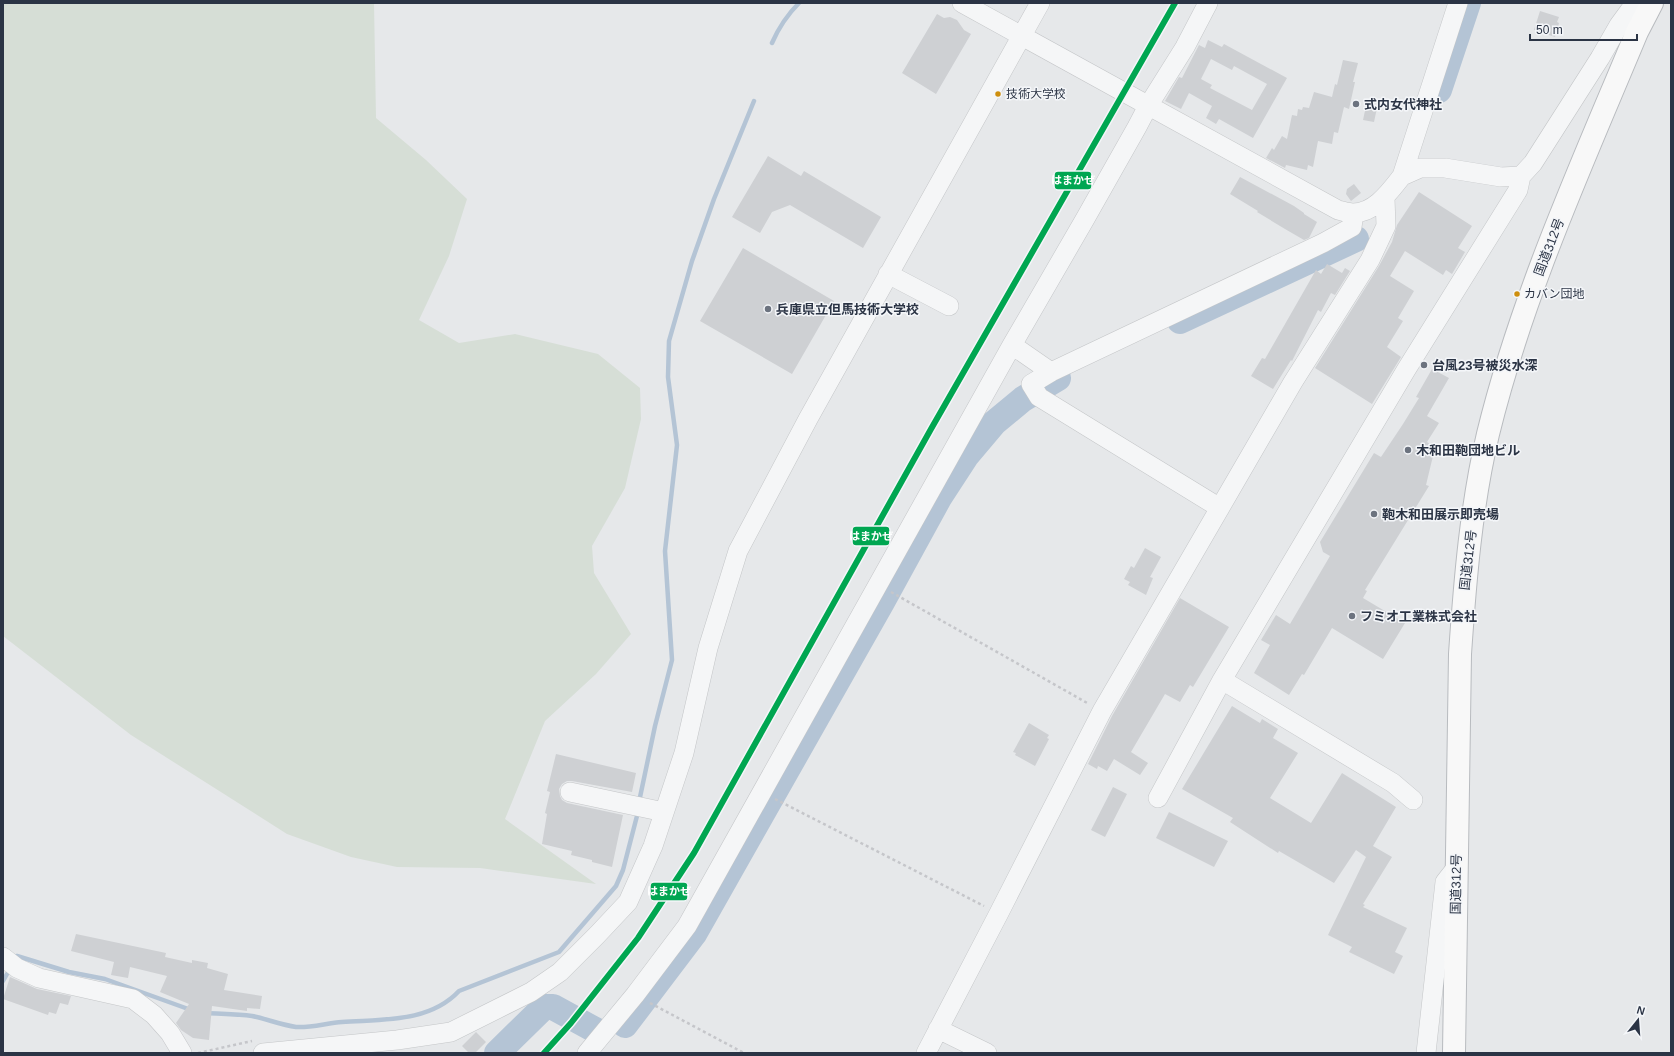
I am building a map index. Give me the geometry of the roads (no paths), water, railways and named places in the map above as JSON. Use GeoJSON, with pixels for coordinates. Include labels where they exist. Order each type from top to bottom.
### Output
{"type":"FeatureCollection","features":[{"type":"Feature","properties":{"kind":"highway","name":"国道312号"},"geometry":{"type":"LineString","coordinates":[[1454,1053],[1460,662],[1463,601],[1476,505],[1488,435],[1526,308],[1549,245],[1637,32],[1652,3]]}},
{"type":"Feature","properties":{"kind":"street"},"geometry":{"type":"LineString","coordinates":[[962,3],[1338,210],[1354,213],[1371,208],[1385,198],[1402,176],[1458,3]]}},
{"type":"Feature","properties":{"kind":"street"},"geometry":{"type":"LineString","coordinates":[[258,1047],[397,1040],[451,1032],[531,992],[560,972],[597,936],[628,902],[653,846],[684,753],[708,648],[738,551],[888,274],[1040,3]]}},
{"type":"Feature","properties":{"kind":"street"},"geometry":{"type":"LineString","coordinates":[[587,1053],[635,995],[687,926],[1012,345],[1148,106],[1185,47],[1208,3]]}},
{"type":"Feature","properties":{"kind":"street"},"geometry":{"type":"LineString","coordinates":[[1158,798],[1222,680],[1406,370],[1518,190],[1521,176],[1533,163],[1600,58],[1619,25],[1630,10],[1641,3],[1647,3]]}},
{"type":"Feature","properties":{"kind":"street"},"geometry":{"type":"LineString","coordinates":[[1402,176],[1420,168],[1445,168],[1501,177],[1521,176]]}},
{"type":"Feature","properties":{"kind":"street"},"geometry":{"type":"LineString","coordinates":[[926,1053],[1102,711],[1293,382],[1370,260],[1386,226],[1385,198]]}},
{"type":"Feature","properties":{"kind":"street"},"geometry":{"type":"LineString","coordinates":[[1220,508],[1036,392],[1032,384],[1051,372],[1323,243],[1352,227],[1354,213]]}},
{"type":"Feature","properties":{"kind":"street"},"geometry":{"type":"LineString","coordinates":[[888,274],[949,306]]}},
{"type":"Feature","properties":{"kind":"street"},"geometry":{"type":"LineString","coordinates":[[1012,345],[1051,372]]}},
{"type":"Feature","properties":{"kind":"street"},"geometry":{"type":"LineString","coordinates":[[1222,680],[1393,783],[1413,800]]}},
{"type":"Feature","properties":{"kind":"street"},"geometry":{"type":"LineString","coordinates":[[570,792],[664,812]]}},
{"type":"Feature","properties":{"kind":"street"},"geometry":{"type":"LineString","coordinates":[[1426,1053],[1445,882],[1456,868]]}},
{"type":"Feature","properties":{"kind":"street"},"geometry":{"type":"LineString","coordinates":[[3,957],[17,968],[40,978],[133,1000],[154,1015],[170,1033],[182,1053]]}},
{"type":"Feature","properties":{"kind":"street"},"geometry":{"type":"LineString","coordinates":[[938,1029],[987,1053]]}},
{"type":"Feature","properties":{"kind":"waterway"},"geometry":{"type":"LineString","coordinates":[[772,43],[777,32],[799,3]]}},
{"type":"Feature","properties":{"kind":"waterway"},"geometry":{"type":"LineString","coordinates":[[1439,90],[1468,3]]}},
{"type":"Feature","properties":{"kind":"waterway"},"geometry":{"type":"LineString","coordinates":[[639,802],[655,726],[672,660],[665,551],[677,445],[668,377],[669,341],[692,261],[714,199],[754,101]]}},
{"type":"Feature","properties":{"kind":"waterway"},"geometry":{"type":"LineString","coordinates":[[1180,321],[1356,239]]}},
{"type":"Feature","properties":{"kind":"waterway"},"geometry":{"type":"LineString","coordinates":[[625,1025],[694,934],[882,602],[939,498],[967,455],[994,423],[1023,399],[1058,378]]}},
{"type":"Feature","properties":{"kind":"waterway"},"geometry":{"type":"LineString","coordinates":[[206,1013],[252,1016],[296,1027],[404,1017],[434,1009],[459,991],[559,952],[616,886],[623,870],[638,812]]}},
{"type":"Feature","properties":{"kind":"waterway"},"geometry":{"type":"LineString","coordinates":[[14,957],[17,956],[69,972],[105,979],[191,1010]]}},
{"type":"Feature","properties":{"kind":"waterway"},"geometry":{"type":"LineString","coordinates":[[3,981],[7,974]]}},
{"type":"Feature","properties":{"kind":"waterway"},"geometry":{"type":"LineString","coordinates":[[497,1053],[544,1007],[553,1007],[597,1031]]}},
{"type":"Feature","properties":{"kind":"place","name":"技術大学校"},"geometry":{"type":"Point","coordinates":[998,94]}},
{"type":"Feature","properties":{"kind":"place","name":"式内女代神社"},"geometry":{"type":"Point","coordinates":[1356,104]}},
{"type":"Feature","properties":{"kind":"place","name":"カバン団地"},"geometry":{"type":"Point","coordinates":[1517,294]}},
{"type":"Feature","properties":{"kind":"place","name":"兵庫県立但馬技術大学校"},"geometry":{"type":"Point","coordinates":[768,309]}},
{"type":"Feature","properties":{"kind":"place","name":"台風23号被災水深"},"geometry":{"type":"Point","coordinates":[1424,365]}},
{"type":"Feature","properties":{"kind":"place","name":"木和田鞄団地ビル"},"geometry":{"type":"Point","coordinates":[1408,450]}},
{"type":"Feature","properties":{"kind":"place","name":"鞄木和田展示即売場"},"geometry":{"type":"Point","coordinates":[1374,514]}},
{"type":"Feature","properties":{"kind":"place","name":"フミオ工業株式会社"},"geometry":{"type":"Point","coordinates":[1352,616]}}]}
